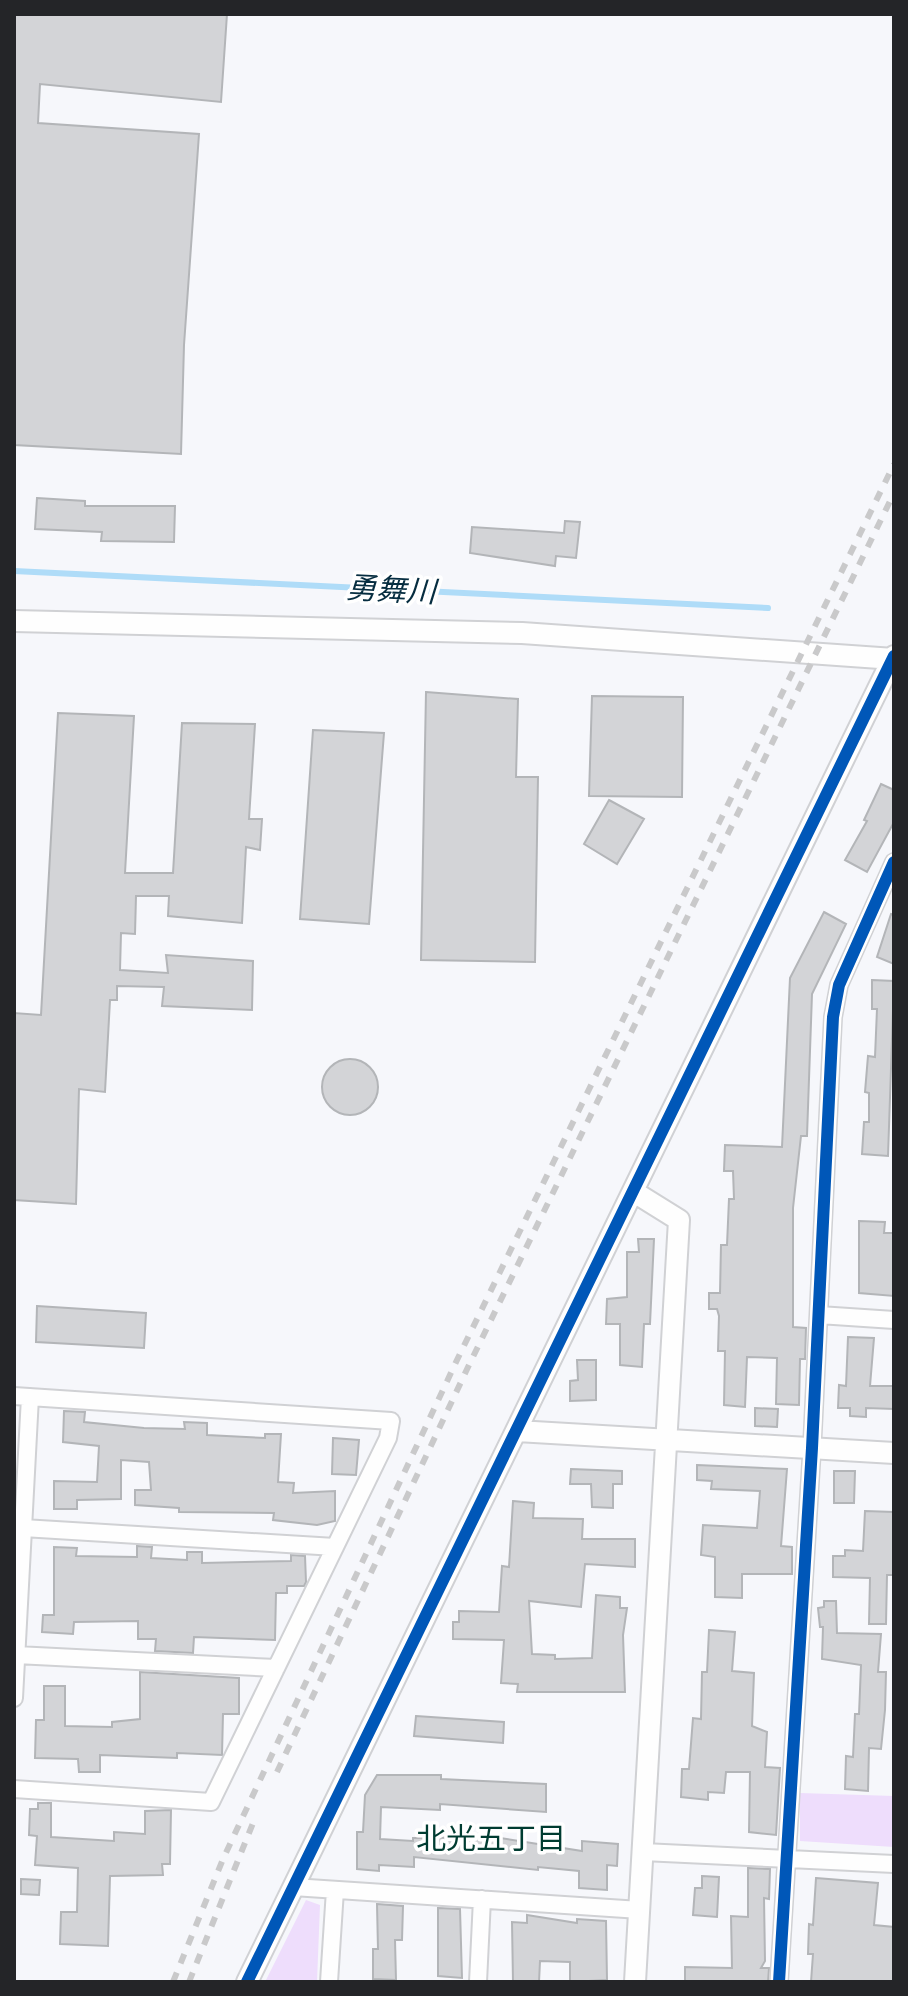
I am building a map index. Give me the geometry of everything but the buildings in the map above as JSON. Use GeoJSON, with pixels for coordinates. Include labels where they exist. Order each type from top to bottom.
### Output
{"type":"FeatureCollection","features":[{"type":"Feature","properties":{"kind":"street"},"geometry":{"type":"LineString","coordinates":[[14,621],[336,632],[522,633],[894,658],[737,973],[634,1192],[247,1982]]}},
{"type":"Feature","properties":{"kind":"street"},"geometry":{"type":"LineString","coordinates":[[779,1982],[812,1448],[833,1017],[839,985],[894,862]]}},
{"type":"Feature","properties":{"kind":"street"},"geometry":{"type":"LineString","coordinates":[[634,1192],[679,1220],[635,1982]]}},
{"type":"Feature","properties":{"kind":"street"},"geometry":{"type":"LineString","coordinates":[[819,1315],[894,1320]]}},
{"type":"Feature","properties":{"kind":"street"},"geometry":{"type":"LineString","coordinates":[[14,1698],[23,1528],[22,1396],[391,1421],[388,1438],[211,1802],[14,1789]]}},
{"type":"Feature","properties":{"kind":"street"},"geometry":{"type":"LineString","coordinates":[[517,1431],[894,1453]]}},
{"type":"Feature","properties":{"kind":"street"},"geometry":{"type":"LineString","coordinates":[[23,1528],[335,1547]]}},
{"type":"Feature","properties":{"kind":"street"},"geometry":{"type":"LineString","coordinates":[[16,1655],[276,1668]]}},
{"type":"Feature","properties":{"kind":"street"},"geometry":{"type":"LineString","coordinates":[[643,1852],[894,1864]]}},
{"type":"Feature","properties":{"kind":"street"},"geometry":{"type":"LineString","coordinates":[[293,1887],[640,1910]]}},
{"type":"Feature","properties":{"kind":"street"},"geometry":{"type":"LineString","coordinates":[[329,1982],[335,1890]]}},
{"type":"Feature","properties":{"kind":"street"},"geometry":{"type":"LineString","coordinates":[[478,1982],[482,1899]]}},
{"type":"Feature","properties":{"kind":"shaded area"},"geometry":{"type":"Polygon","coordinates":[[[800,1793],[894,1796],[894,1847],[800,1841],[800,1793]]]}},
{"type":"Feature","properties":{"kind":"shaded area"},"geometry":{"type":"Polygon","coordinates":[[[306,1900],[320,1905],[317,1982],[265,1982],[306,1900]]]}},
{"type":"Feature","properties":{"kind":"waterway","name":"勇舞川"},"geometry":{"type":"LineString","coordinates":[[14,571],[768,608]]}},
{"type":"Feature","properties":{"kind":"railway"},"geometry":{"type":"LineString","coordinates":[[173,1982],[223,1859],[457,1360],[894,464]]}},
{"type":"Feature","properties":{"kind":"railway"},"geometry":{"type":"LineString","coordinates":[[277,1772],[469,1365],[894,493]]}},
{"type":"Feature","properties":{"kind":"railway"},"geometry":{"type":"LineString","coordinates":[[189,1982],[253,1823]]}},
{"type":"Feature","properties":{"kind":"cycle path"},"geometry":{"type":"LineString","coordinates":[[247,1982],[894,656]]}},
{"type":"Feature","properties":{"kind":"cycle path"},"geometry":{"type":"LineString","coordinates":[[779,1982],[812,1448],[833,1017],[839,985],[894,862]]}},
{"type":"Feature","properties":{"kind":"district","name":"北光五丁目"},"geometry":{"type":"Point","coordinates":[491,1839]}}]}
